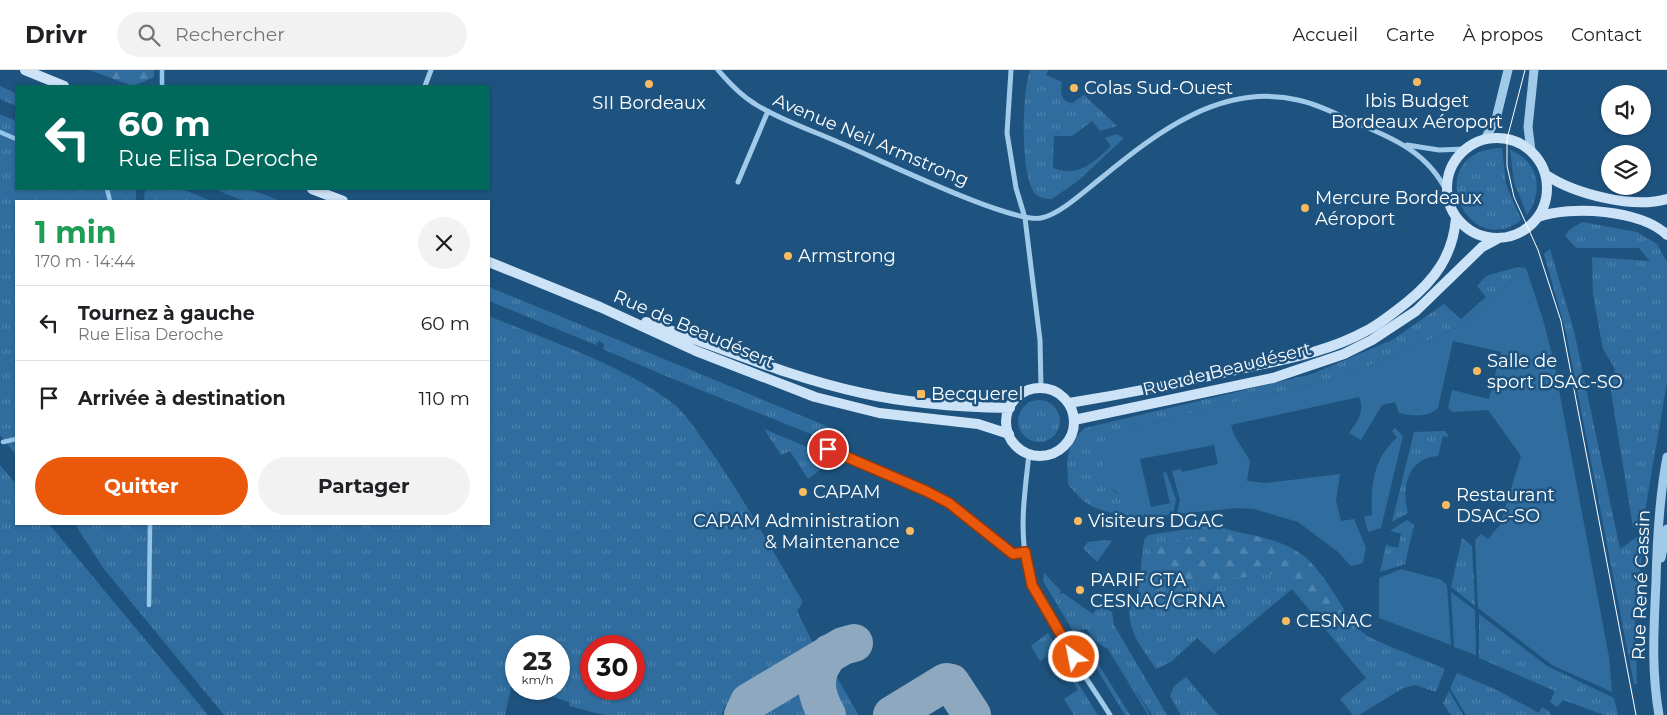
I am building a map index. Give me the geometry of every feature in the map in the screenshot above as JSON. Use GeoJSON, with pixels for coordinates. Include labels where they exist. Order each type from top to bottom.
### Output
{"type":"FeatureCollection","features":[{"type":"Feature","properties":{"kind":"main road"},"geometry":{"type":"LineString","coordinates":[[25,70],[62,85]]}},
{"type":"Feature","properties":{"kind":"main road"},"geometry":{"type":"LineString","coordinates":[[1485,139],[1507,139],[1520,143],[1531,151],[1540,162],[1546,175],[1547,190],[1545,204],[1538,217],[1528,228],[1513,236],[1497,239],[1482,236],[1467,229],[1456,218],[1450,206],[1447,192],[1448,176],[1454,161],[1465,149],[1485,139]]}},
{"type":"Feature","properties":{"kind":"main road"},"geometry":{"type":"LineString","coordinates":[[1546,175],[1574,191],[1645,203],[1667,199]]}},
{"type":"Feature","properties":{"kind":"main road"},"geometry":{"type":"LineString","coordinates":[[314,190],[340,200]]}},
{"type":"Feature","properties":{"kind":"main road"},"geometry":{"type":"LineString","coordinates":[[1538,217],[1561,211],[1598,212],[1649,222],[1667,235]]}},
{"type":"Feature","properties":{"kind":"main road","name":"Rue de Beaudésert"},"geometry":{"type":"LineString","coordinates":[[1068,403],[1152,390],[1293,358],[1352,338],[1388,317],[1424,288],[1438,272],[1450,250],[1456,218]]}},
{"type":"Feature","properties":{"kind":"main road","name":"Rue de Beaudésert"},"geometry":{"type":"LineString","coordinates":[[1074,420],[1272,378],[1344,354],[1372,340],[1416,311],[1482,247],[1497,239]]}},
{"type":"Feature","properties":{"kind":"main road"},"geometry":{"type":"LineString","coordinates":[[490,262],[600,307]]}},
{"type":"Feature","properties":{"kind":"main road","name":"Rue de Beaudésert"},"geometry":{"type":"LineString","coordinates":[[600,307],[810,379],[861,393],[918,402],[1010,408]]}},
{"type":"Feature","properties":{"kind":"main road","name":"Rue de Beaudésert"},"geometry":{"type":"LineString","coordinates":[[600,307],[696,351],[837,404],[915,418],[978,424],[1009,434],[1014,444],[1030,454]]}},
{"type":"Feature","properties":{"kind":"main road"},"geometry":{"type":"LineString","coordinates":[[1009,434],[1007,421],[1010,408],[1023,394],[1041,388],[1057,392],[1068,403],[1074,420],[1072,433],[1061,449],[1043,456],[1030,454]]}},
{"type":"Feature","properties":{"kind":"street"},"geometry":{"type":"LineString","coordinates":[[424,85],[431,70]]}},
{"type":"Feature","properties":{"kind":"street","name":"Avenue Neil Armstrong"},"geometry":{"type":"LineString","coordinates":[[718,70],[734,88],[768,111],[944,188],[1025,218]]}},
{"type":"Feature","properties":{"kind":"street"},"geometry":{"type":"LineString","coordinates":[[1012,70],[1007,133],[1016,188],[1025,218],[1040,340],[1041,388]]}},
{"type":"Feature","properties":{"kind":"street"},"geometry":{"type":"LineString","coordinates":[[1485,139],[1496,119],[1508,70]]}},
{"type":"Feature","properties":{"kind":"street"},"geometry":{"type":"LineString","coordinates":[[1531,151],[1528,127],[1534,70]]}},
{"type":"Feature","properties":{"kind":"street"},"geometry":{"type":"LineString","coordinates":[[1025,218],[1048,216],[1076,199],[1131,153],[1189,116],[1210,106],[1254,96],[1300,100],[1407,145],[1445,150],[1465,149]]}},
{"type":"Feature","properties":{"kind":"street"},"geometry":{"type":"LineString","coordinates":[[738,182],[768,111]]}},
{"type":"Feature","properties":{"kind":"street"},"geometry":{"type":"LineString","coordinates":[[1407,145],[1439,175],[1447,192]]}},
{"type":"Feature","properties":{"kind":"street"},"geometry":{"type":"LineString","coordinates":[[828,449],[926,491],[949,503],[1013,554],[1025,552]]}},
{"type":"Feature","properties":{"kind":"street"},"geometry":{"type":"LineString","coordinates":[[1030,454],[1023,506],[1025,552],[1032,585],[1058,632],[1110,715]]}},
{"type":"Feature","properties":{"kind":"street","name":"Rue René Cassin"},"geometry":{"type":"LineString","coordinates":[[1659,715],[1653,657],[1658,519],[1667,457]]}},
{"type":"Feature","properties":{"kind":"street"},"geometry":{"type":"LineString","coordinates":[[1656,580],[1667,529]]}},
{"type":"Feature","properties":{"kind":"green space"},"geometry":{"type":"Polygon","coordinates":[[[89,70],[154,70],[154,77],[135,85],[130,85],[89,70]]]}},
{"type":"Feature","properties":{"kind":"green space"},"geometry":{"type":"Polygon","coordinates":[[[1030,70],[1048,70],[1046,75],[1062,82],[1061,93],[1063,99],[1072,103],[1084,95],[1117,126],[1100,131],[1092,121],[1072,136],[1054,136],[1053,168],[1062,171],[1078,170],[1092,163],[1111,146],[1105,138],[1116,134],[1124,138],[1079,180],[1052,199],[1042,198],[1034,192],[1029,182],[1026,168],[1024,114],[1030,70]]]}},
{"type":"Feature","properties":{"kind":"green space"},"geometry":{"type":"Polygon","coordinates":[[[0,86],[15,93],[15,106],[0,99],[0,86]]]}},
{"type":"Feature","properties":{"kind":"green space"},"geometry":{"type":"Polygon","coordinates":[[[0,114],[15,121],[15,190],[136,190],[136,200],[15,200],[15,454],[0,435],[0,114]]]}},
{"type":"Feature","properties":{"kind":"green space"},"geometry":{"type":"Polygon","coordinates":[[[1502,148],[1506,184],[1521,220],[1501,229],[1483,227],[1468,217],[1459,201],[1457,183],[1462,166],[1477,153],[1502,148]]]}},
{"type":"Feature","properties":{"kind":"green space"},"geometry":{"type":"Polygon","coordinates":[[[1510,150],[1527,161],[1533,169],[1536,178],[1536,196],[1527,215],[1514,182],[1510,150]]]}},
{"type":"Feature","properties":{"kind":"green space"},"geometry":{"type":"Polygon","coordinates":[[[145,190],[184,190],[210,200],[144,200],[145,190]]]}},
{"type":"Feature","properties":{"kind":"green space"},"geometry":{"type":"Polygon","coordinates":[[[216,190],[252,190],[278,200],[242,200],[216,190]]]}},
{"type":"Feature","properties":{"kind":"green space"},"geometry":{"type":"Polygon","coordinates":[[[1582,222],[1637,232],[1657,244],[1667,262],[1667,382],[1642,529],[1633,527],[1610,386],[1615,369],[1603,349],[1593,294],[1592,257],[1650,261],[1639,248],[1576,248],[1565,236],[1569,230],[1582,222]]]}},
{"type":"Feature","properties":{"kind":"green space"},"geometry":{"type":"Polygon","coordinates":[[[1550,249],[1574,331],[1620,549],[1637,537],[1643,541],[1635,621],[1637,684],[1634,684],[1566,332],[1544,254],[1550,249]]]}},
{"type":"Feature","properties":{"kind":"green space"},"geometry":{"type":"Polygon","coordinates":[[[1518,267],[1526,268],[1463,325],[1359,370],[1317,383],[1118,431],[1113,491],[1130,501],[1128,516],[1094,507],[1081,498],[1068,484],[1067,467],[1069,453],[1074,441],[1085,428],[1312,374],[1392,340],[1444,304],[1461,319],[1486,297],[1477,286],[1486,276],[1518,267]]]}},
{"type":"Feature","properties":{"kind":"green space"},"geometry":{"type":"Polygon","coordinates":[[[1526,268],[1553,358],[1609,657],[1612,692],[1552,665],[1478,608],[1475,540],[1481,534],[1488,539],[1500,525],[1521,456],[1488,410],[1453,412],[1448,408],[1452,390],[1489,399],[1501,352],[1453,341],[1438,408],[1425,415],[1415,415],[1399,413],[1395,402],[1382,405],[1361,440],[1349,433],[1361,412],[1359,397],[1231,425],[1234,435],[1250,461],[1247,481],[1265,483],[1340,474],[1336,501],[1341,521],[1354,519],[1366,548],[1363,563],[1351,566],[1338,552],[1298,522],[1254,509],[1238,508],[1177,514],[1180,500],[1172,471],[1181,469],[1182,472],[1218,464],[1214,445],[1140,459],[1151,507],[1170,503],[1163,473],[1166,472],[1176,499],[1173,515],[1128,516],[1129,501],[1115,492],[1108,482],[1101,455],[1118,431],[1317,383],[1359,370],[1463,325],[1526,268]]]}},
{"type":"Feature","properties":{"kind":"green space"},"geometry":{"type":"Polygon","coordinates":[[[490,287],[836,430],[831,442],[603,349],[604,344],[599,341],[596,345],[490,301],[490,287]]]}},
{"type":"Feature","properties":{"kind":"green space"},"geometry":{"type":"Polygon","coordinates":[[[490,316],[607,364],[651,388],[681,411],[731,481],[803,602],[797,611],[815,647],[809,654],[725,706],[722,715],[604,715],[569,706],[569,702],[563,700],[570,700],[570,635],[505,635],[505,700],[508,700],[505,715],[224,715],[104,569],[76,525],[490,525],[490,316]]]}},
{"type":"Feature","properties":{"kind":"green space"},"geometry":{"type":"Polygon","coordinates":[[[1039,400],[1054,406],[1060,421],[1054,436],[1039,442],[1024,436],[1018,421],[1024,406],[1039,400]]]}},
{"type":"Feature","properties":{"kind":"green space"},"geometry":{"type":"Polygon","coordinates":[[[1395,428],[1403,436],[1381,528],[1368,532],[1364,517],[1372,515],[1372,493],[1375,473],[1383,454],[1397,438],[1392,431],[1395,428]]]}},
{"type":"Feature","properties":{"kind":"green space"},"geometry":{"type":"Polygon","coordinates":[[[764,429],[826,455],[820,470],[808,479],[790,451],[781,455],[764,429]]]}},
{"type":"Feature","properties":{"kind":"green space"},"geometry":{"type":"Polygon","coordinates":[[[1445,431],[1449,437],[1443,436],[1438,456],[1419,462],[1409,476],[1405,494],[1408,513],[1392,522],[1414,432],[1445,431]]]}},
{"type":"Feature","properties":{"kind":"green space"},"geometry":{"type":"Polygon","coordinates":[[[0,465],[15,483],[15,525],[50,525],[208,715],[0,715],[0,465]]]}},
{"type":"Feature","properties":{"kind":"green space"},"geometry":{"type":"Polygon","coordinates":[[[1407,520],[1414,525],[1405,564],[1380,572],[1386,545],[1398,548],[1401,534],[1390,531],[1407,520]]]}},
{"type":"Feature","properties":{"kind":"green space"},"geometry":{"type":"Polygon","coordinates":[[[1215,525],[1268,539],[1298,552],[1317,569],[1345,612],[1362,632],[1389,646],[1445,669],[1436,692],[1415,685],[1403,688],[1359,715],[1353,715],[1340,699],[1366,678],[1292,589],[1214,654],[1197,638],[1171,662],[1156,669],[1136,639],[1129,614],[1129,604],[1137,601],[1144,540],[1148,535],[1215,525]]]}},
{"type":"Feature","properties":{"kind":"green space"},"geometry":{"type":"Polygon","coordinates":[[[1235,532],[1274,541],[1301,555],[1322,576],[1344,609],[1331,619],[1296,578],[1271,574],[1162,587],[1148,545],[1235,532]]]}},
{"type":"Feature","properties":{"kind":"green space"},"geometry":{"type":"Polygon","coordinates":[[[1462,538],[1472,546],[1475,606],[1451,587],[1462,538]]]}},
{"type":"Feature","properties":{"kind":"green space"},"geometry":{"type":"Polygon","coordinates":[[[1112,541],[1097,562],[1083,548],[1088,542],[1112,541]]]}},
{"type":"Feature","properties":{"kind":"green space"},"geometry":{"type":"Polygon","coordinates":[[[1401,569],[1442,580],[1447,586],[1451,645],[1379,618],[1379,578],[1401,569]]]}},
{"type":"Feature","properties":{"kind":"green space"},"geometry":{"type":"Polygon","coordinates":[[[1044,573],[1061,591],[1059,594],[1063,593],[1093,614],[1099,605],[1112,612],[1114,625],[1167,715],[1152,715],[1130,681],[1150,715],[1148,715],[1108,649],[1097,643],[1086,629],[1073,631],[1043,581],[1044,573]]]}},
{"type":"Feature","properties":{"kind":"green space"},"geometry":{"type":"Polygon","coordinates":[[[1451,592],[1475,610],[1476,655],[1454,647],[1451,592]]]}},
{"type":"Feature","properties":{"kind":"green space"},"geometry":{"type":"Polygon","coordinates":[[[1479,614],[1547,666],[1614,698],[1618,715],[1604,715],[1563,700],[1557,707],[1550,702],[1555,691],[1479,658],[1479,614]]]}},
{"type":"Feature","properties":{"kind":"green space"},"geometry":{"type":"Polygon","coordinates":[[[1048,633],[1098,715],[1074,715],[1064,699],[1078,690],[1053,649],[1046,653],[1047,656],[1040,661],[1031,646],[1048,633]]]}},
{"type":"Feature","properties":{"kind":"green space"},"geometry":{"type":"Polygon","coordinates":[[[1079,640],[1084,641],[1130,715],[1125,715],[1079,640]]]}},
{"type":"Feature","properties":{"kind":"green space"},"geometry":{"type":"Polygon","coordinates":[[[831,667],[858,715],[840,715],[829,692],[827,680],[831,667]]]}},
{"type":"Feature","properties":{"kind":"green space"},"geometry":{"type":"Polygon","coordinates":[[[1457,673],[1497,690],[1539,713],[1542,707],[1550,712],[1550,715],[1466,715],[1450,688],[1457,673]]]}},
{"type":"Feature","properties":{"kind":"green space"},"geometry":{"type":"Polygon","coordinates":[[[1186,677],[1218,715],[1181,715],[1170,696],[1174,686],[1186,677]]]}},
{"type":"Feature","properties":{"kind":"green space"},"geometry":{"type":"Polygon","coordinates":[[[791,687],[802,692],[815,715],[752,715],[757,706],[791,687]]]}},
{"type":"Feature","properties":{"kind":"green space"},"geometry":{"type":"Polygon","coordinates":[[[1449,691],[1463,715],[1451,715],[1443,703],[1449,691]]]}},
{"type":"Feature","properties":{"kind":"waterway"},"geometry":{"type":"LineString","coordinates":[[162,70],[162,85]]}},
{"type":"Feature","properties":{"kind":"waterway"},"geometry":{"type":"LineString","coordinates":[[0,132],[15,139]]}},
{"type":"Feature","properties":{"kind":"waterway"},"geometry":{"type":"LineString","coordinates":[[107,190],[110,200]]}},
{"type":"Feature","properties":{"kind":"waterway"},"geometry":{"type":"LineString","coordinates":[[3,442],[15,439]]}},
{"type":"Feature","properties":{"kind":"waterway"},"geometry":{"type":"LineString","coordinates":[[149,605],[150,525]]}},
{"type":"Feature","properties":{"kind":"taxiway"},"geometry":{"type":"LineString","coordinates":[[743,715],[749,702],[843,646],[854,643]]}},
{"type":"Feature","properties":{"kind":"taxiway"},"geometry":{"type":"LineString","coordinates":[[827,715],[819,699],[817,683],[820,668],[830,653]]}},
{"type":"Feature","properties":{"kind":"taxiway"},"geometry":{"type":"LineString","coordinates":[[892,715],[946,682],[951,683],[972,715]]}},
{"type":"Feature","properties":{"kind":"tram line"},"geometry":{"type":"LineString","coordinates":[[1525,70],[1507,139],[1507,166],[1514,197],[1538,250],[1561,321],[1636,715]]}},
{"type":"Feature","properties":{"kind":"place","name":"Ibis Budget Bordeaux Aéroport"},"geometry":{"type":"Point","coordinates":[1417,82]}},
{"type":"Feature","properties":{"kind":"place","name":"SII Bordeaux"},"geometry":{"type":"Point","coordinates":[649,84]}},
{"type":"Feature","properties":{"kind":"place","name":"Colas Sud-Ouest"},"geometry":{"type":"Point","coordinates":[1074,88]}},
{"type":"Feature","properties":{"kind":"place","name":"Mercure Bordeaux Aéroport"},"geometry":{"type":"Point","coordinates":[1305,208]}},
{"type":"Feature","properties":{"kind":"place","name":"Armstrong"},"geometry":{"type":"Point","coordinates":[788,256]}},
{"type":"Feature","properties":{"kind":"place","name":"Salle de sport DSAC-SO"},"geometry":{"type":"Point","coordinates":[1477,371]}},
{"type":"Feature","properties":{"kind":"place","name":"Becquerel"},"geometry":{"type":"Point","coordinates":[921,394]}},
{"type":"Feature","properties":{"kind":"place","name":"CAPAM"},"geometry":{"type":"Point","coordinates":[803,492]}},
{"type":"Feature","properties":{"kind":"place","name":"Restaurant DSAC-SO"},"geometry":{"type":"Point","coordinates":[1446,505]}},
{"type":"Feature","properties":{"kind":"place","name":"Visiteurs DGAC"},"geometry":{"type":"Point","coordinates":[1078,521]}},
{"type":"Feature","properties":{"kind":"place","name":"CAPAM Administration & Maintenance"},"geometry":{"type":"Point","coordinates":[910,531]}},
{"type":"Feature","properties":{"kind":"place","name":"PARIF GTA CESNAC/CRNA"},"geometry":{"type":"Point","coordinates":[1080,590]}},
{"type":"Feature","properties":{"kind":"place","name":"CESNAC"},"geometry":{"type":"Point","coordinates":[1286,621]}},
{"type":"Feature","properties":{"kind":"route"},"geometry":{"type":"LineString","coordinates":[[828,449],[926,491],[949,503],[1013,554],[1025,552],[1032,585],[1074,657]]}}]}
